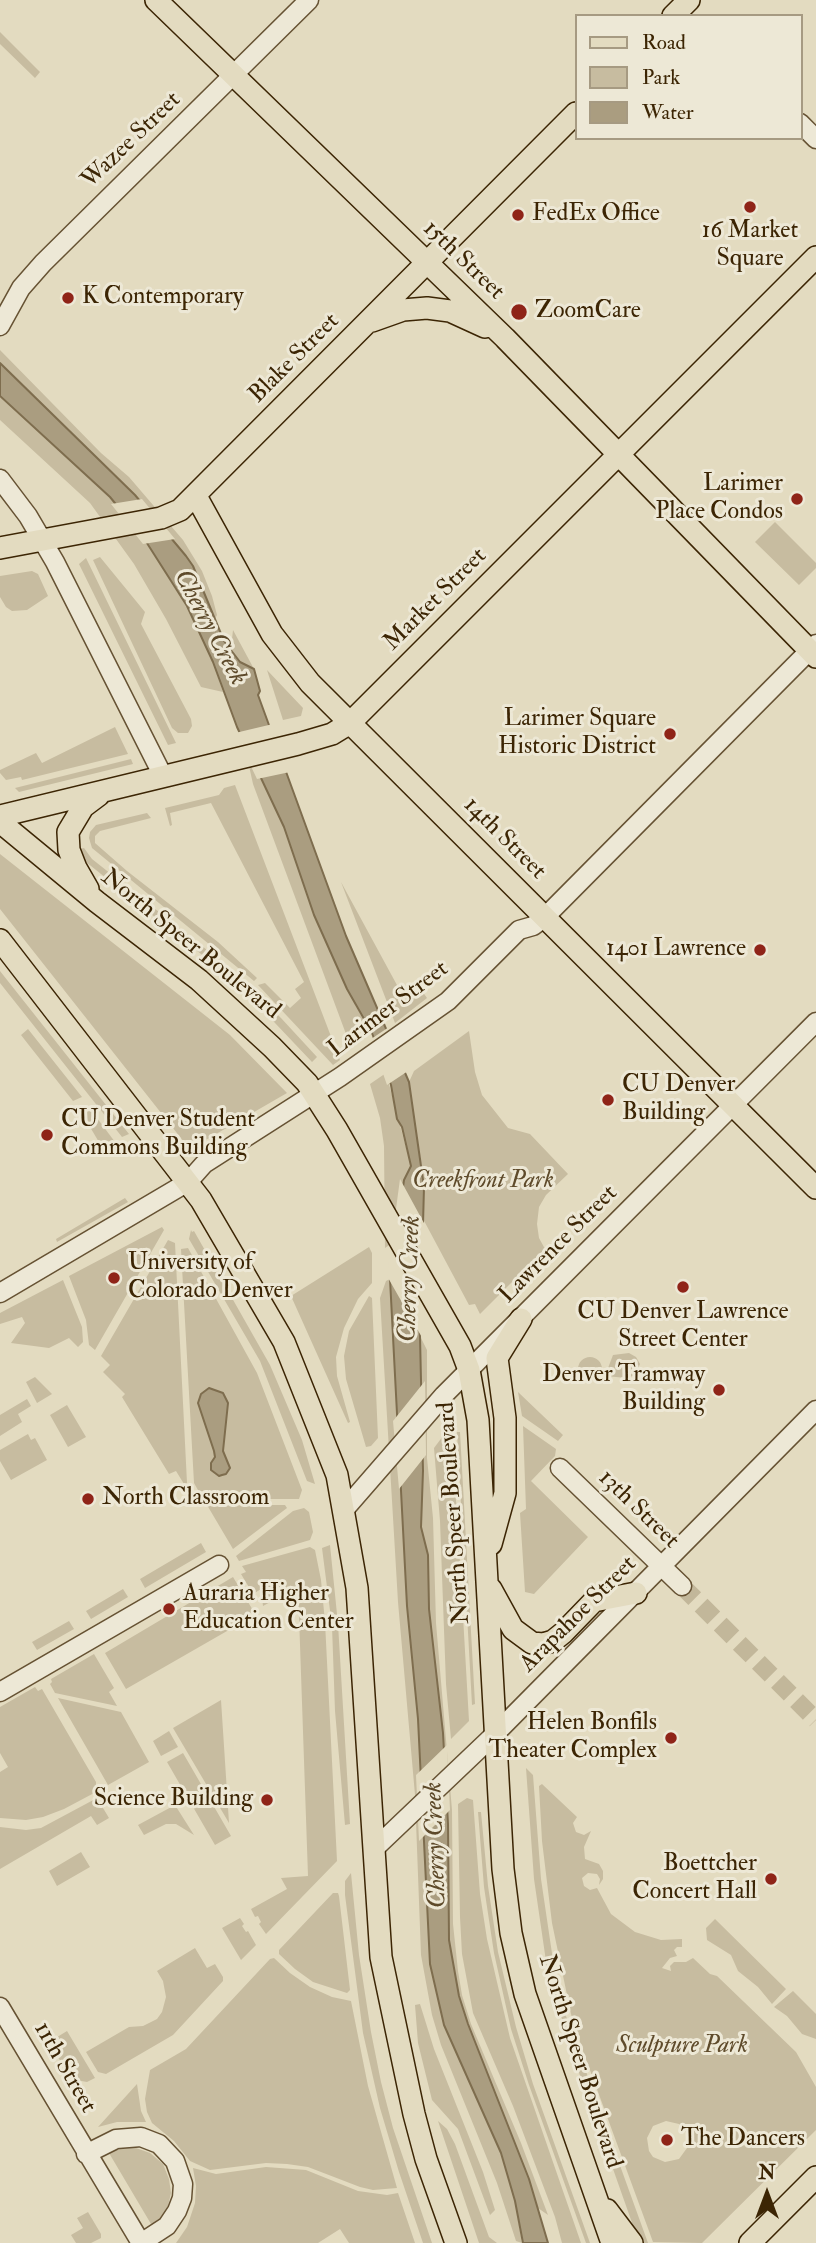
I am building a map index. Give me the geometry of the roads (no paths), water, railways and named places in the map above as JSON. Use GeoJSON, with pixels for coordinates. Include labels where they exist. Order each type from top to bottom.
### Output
{"type":"FeatureCollection","features":[{"type":"Feature","properties":{"kind":"main road","name":"15th Street"},"geometry":{"type":"LineString","coordinates":[[156,0],[505,338],[814,651]]}},
{"type":"Feature","properties":{"kind":"main road","name":"Blake Street"},"geometry":{"type":"LineString","coordinates":[[0,548],[161,518],[176,512],[196,496],[574,115]]}},
{"type":"Feature","properties":{"kind":"main road","name":"Market Street"},"geometry":{"type":"LineString","coordinates":[[0,816],[298,744],[332,734],[350,723],[816,257]]}},
{"type":"Feature","properties":{"kind":"main road"},"geometry":{"type":"LineString","coordinates":[[368,322],[403,310],[436,309],[463,316],[505,338]]}},
{"type":"Feature","properties":{"kind":"main road","name":"14th Street"},"geometry":{"type":"LineString","coordinates":[[196,496],[272,634],[310,683],[816,1188]]}},
{"type":"Feature","properties":{"kind":"main road"},"geometry":{"type":"LineString","coordinates":[[97,902],[76,868],[69,850],[68,832],[83,807],[108,789]]}},
{"type":"Feature","properties":{"kind":"main road","name":"North Speer Boulevard"},"geometry":{"type":"LineString","coordinates":[[0,822],[97,902],[199,980],[272,1047],[314,1094],[460,1346],[478,1420],[503,1869],[511,1933],[525,1994],[612,2243]]}},
{"type":"Feature","properties":{"kind":"main road"},"geometry":{"type":"LineString","coordinates":[[0,940],[188,1182],[284,1342],[337,1475],[357,1588],[381,1957],[410,2100],[426,2159],[456,2243]]}},
{"type":"Feature","properties":{"kind":"main road"},"geometry":{"type":"LineString","coordinates":[[521,1319],[497,1358],[505,1418],[505,1493],[487,1573],[513,1629],[532,1643],[543,1644],[553,1640],[594,1601],[636,1593]]}},
{"type":"Feature","properties":{"kind":"main road"},"geometry":{"type":"LineString","coordinates":[[750,2242],[816,2177]]}},
{"type":"Feature","properties":{"kind":"main road"},"geometry":{"type":"LineString","coordinates":[[595,2195],[632,2243]]}},
{"type":"Feature","properties":{"kind":"street","name":"Wazee Street"},"geometry":{"type":"LineString","coordinates":[[2,322],[12,301],[29,277],[309,0]]}},
{"type":"Feature","properties":{"kind":"street"},"geometry":{"type":"LineString","coordinates":[[802,125],[816,139]]}},
{"type":"Feature","properties":{"kind":"street"},"geometry":{"type":"LineString","coordinates":[[0,479],[43,540],[163,776]]}},
{"type":"Feature","properties":{"kind":"street","name":"Larimer Street"},"geometry":{"type":"LineString","coordinates":[[0,1293],[188,1182],[204,1164],[340,1077],[449,1001],[519,930],[533,926],[545,916],[814,651]]}},
{"type":"Feature","properties":{"kind":"street","name":"Lawrence Street"},"geometry":{"type":"LineString","coordinates":[[344,1510],[444,1395],[816,1022]]}},
{"type":"Feature","properties":{"kind":"street","name":"Arapahoe Street"},"geometry":{"type":"LineString","coordinates":[[373,1850],[496,1733],[816,1410]]}},
{"type":"Feature","properties":{"kind":"street","name":"13th Street"},"geometry":{"type":"LineString","coordinates":[[560,1468],[682,1586]]}},
{"type":"Feature","properties":{"kind":"street"},"geometry":{"type":"LineString","coordinates":[[0,1692],[219,1565]]}},
{"type":"Feature","properties":{"kind":"street","name":"11th Street"},"geometry":{"type":"LineString","coordinates":[[0,2007],[86,2154],[141,2243],[167,2226],[182,2198],[183,2184],[175,2161],[159,2144],[141,2137],[116,2138],[86,2154]]}},
{"type":"Feature","properties":{"kind":"water","name":"Cherry Creek"},"geometry":{"type":"Polygon","coordinates":[[[0,363],[135,495],[186,556],[193,566],[224,641],[240,662],[254,669],[260,691],[258,695],[346,936],[409,1082],[424,1187],[420,1336],[423,1471],[421,1527],[428,1555],[429,1609],[443,1733],[448,1824],[449,1940],[459,1996],[468,2024],[529,2179],[548,2243],[523,2243],[515,2201],[501,2153],[444,2025],[430,1964],[418,1719],[407,1606],[390,1279],[404,1180],[411,1166],[402,1127],[397,1119],[391,1085],[372,1033],[347,989],[314,915],[284,827],[237,727],[213,662],[187,606],[145,540],[110,497],[0,396],[0,363]]]}},
{"type":"Feature","properties":{"kind":"water"},"geometry":{"type":"Polygon","coordinates":[[[209,1388],[223,1393],[228,1403],[223,1451],[230,1468],[226,1474],[219,1476],[211,1470],[214,1451],[198,1403],[201,1394],[209,1388]]]}},
{"type":"Feature","properties":{"kind":"tunnel"},"geometry":{"type":"LineString","coordinates":[[682,1586],[816,1720]]}},
{"type":"Feature","properties":{"kind":"place","name":"16 Market Square"},"geometry":{"type":"Point","coordinates":[750,207]}},
{"type":"Feature","properties":{"kind":"place","name":"FedEx Office"},"geometry":{"type":"Point","coordinates":[518,215]}},
{"type":"Feature","properties":{"kind":"place","name":"K Contemporary"},"geometry":{"type":"Point","coordinates":[68,298]}},
{"type":"Feature","properties":{"kind":"place","name":"ZoomCare"},"geometry":{"type":"Point","coordinates":[519,312]}},
{"type":"Feature","properties":{"kind":"place","name":"Larimer Place Condos"},"geometry":{"type":"Point","coordinates":[797,499]}},
{"type":"Feature","properties":{"kind":"place","name":"Larimer Square Historic District"},"geometry":{"type":"Point","coordinates":[670,734]}},
{"type":"Feature","properties":{"kind":"place","name":"1401 Lawrence"},"geometry":{"type":"Point","coordinates":[760,950]}},
{"type":"Feature","properties":{"kind":"place","name":"CU Denver Building"},"geometry":{"type":"Point","coordinates":[608,1100]}},
{"type":"Feature","properties":{"kind":"place","name":"CU Denver Student Commons Building"},"geometry":{"type":"Point","coordinates":[47,1135]}},
{"type":"Feature","properties":{"kind":"place","name":"University of Colorado Denver"},"geometry":{"type":"Point","coordinates":[114,1278]}},
{"type":"Feature","properties":{"kind":"place","name":"CU Denver Lawrence Street Center"},"geometry":{"type":"Point","coordinates":[683,1287]}},
{"type":"Feature","properties":{"kind":"place","name":"Denver Tramway Building"},"geometry":{"type":"Point","coordinates":[719,1390]}},
{"type":"Feature","properties":{"kind":"place","name":"North Classroom"},"geometry":{"type":"Point","coordinates":[88,1499]}},
{"type":"Feature","properties":{"kind":"place","name":"Auraria Higher Education Center"},"geometry":{"type":"Point","coordinates":[169,1609]}},
{"type":"Feature","properties":{"kind":"place","name":"Helen Bonfils Theater Complex"},"geometry":{"type":"Point","coordinates":[671,1738]}},
{"type":"Feature","properties":{"kind":"place","name":"Science Building"},"geometry":{"type":"Point","coordinates":[267,1800]}},
{"type":"Feature","properties":{"kind":"place","name":"Boettcher Concert Hall"},"geometry":{"type":"Point","coordinates":[771,1879]}},
{"type":"Feature","properties":{"kind":"place","name":"The Dancers"},"geometry":{"type":"Point","coordinates":[667,2140]}},
{"type":"Feature","properties":{"kind":"park label","name":"Creekfront Park"},"geometry":{"type":"Point","coordinates":[483,1182]}},
{"type":"Feature","properties":{"kind":"park label","name":"Sculpture Park"},"geometry":{"type":"Point","coordinates":[682,2047]}}]}
